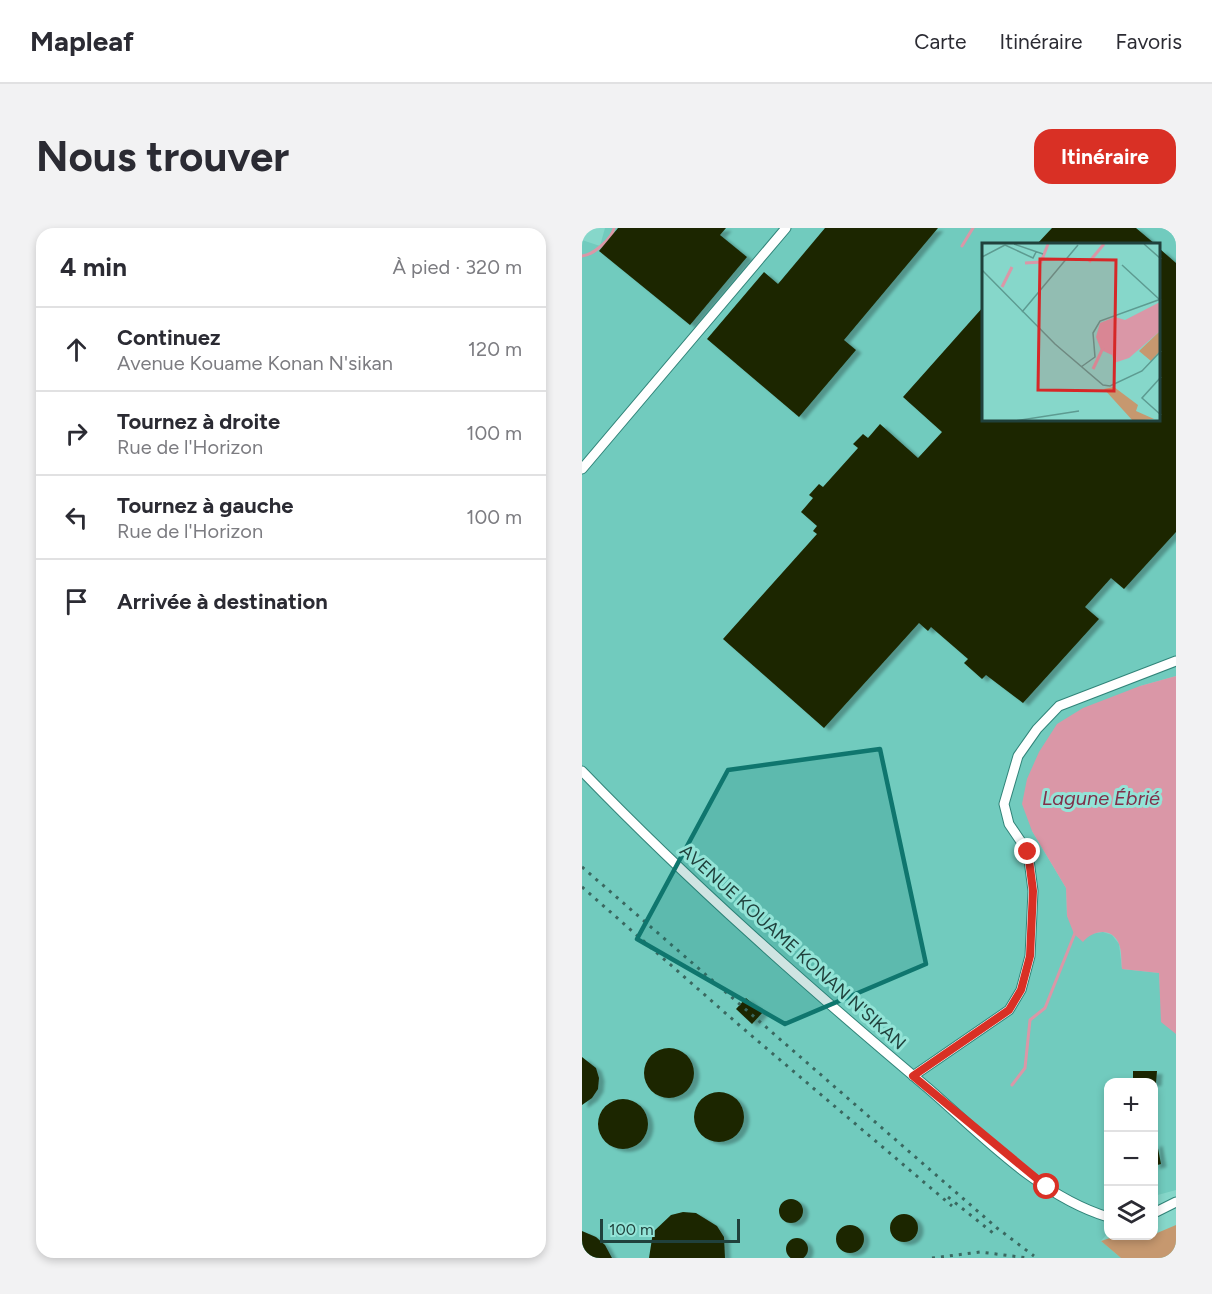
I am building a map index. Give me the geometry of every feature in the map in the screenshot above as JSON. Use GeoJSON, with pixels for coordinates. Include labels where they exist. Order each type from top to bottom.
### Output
{"type":"FeatureCollection","features":[{"type":"Feature","properties":{"kind":"street"},"geometry":{"type":"LineString","coordinates":[[582,469],[786,228]]}},
{"type":"Feature","properties":{"kind":"street"},"geometry":{"type":"LineString","coordinates":[[913,1076],[1009,1010],[1021,990],[1030,956],[1033,891],[1028,852],[1009,824],[1004,804],[1018,756],[1036,729],[1059,706],[1176,661]]}},
{"type":"Feature","properties":{"kind":"street","name":"AVENUE KOUAME KONAN N'SIKAN"},"geometry":{"type":"LineString","coordinates":[[582,771],[710,898],[913,1076],[1047,1187],[1104,1215]]}},
{"type":"Feature","properties":{"kind":"street"},"geometry":{"type":"LineString","coordinates":[[1158,1211],[1176,1202]]}},
{"type":"Feature","properties":{"kind":"highlighted area"},"geometry":{"type":"Polygon","coordinates":[[[880,749],[926,964],[785,1024],[637,939],[728,770],[880,749]]]}},
{"type":"Feature","properties":{"kind":"shaded area"},"geometry":{"type":"Polygon","coordinates":[[[605,228],[1176,228],[1176,676],[1140,686],[1032,831],[1066,888],[1067,916],[1090,934],[1103,932],[1112,935],[1119,944],[1122,969],[1159,973],[1160,990],[1176,1034],[1176,1190],[1158,1195],[1158,1078],[1104,1078],[1104,1238],[1101,1241],[1121,1258],[582,1258],[582,240],[600,246],[605,228]]]}},
{"type":"Feature","properties":{"kind":"shaded area"},"geometry":{"type":"Polygon","coordinates":[[[1176,1225],[1176,1258],[1121,1258],[1101,1241],[1158,1240],[1158,1233],[1176,1225]]]}},
{"type":"Feature","properties":{"kind":"water","name":"Lagune Ébrié"},"geometry":{"type":"Polygon","coordinates":[[[1176,676],[1176,1034],[1161,1022],[1159,973],[1122,969],[1120,947],[1112,935],[1097,933],[1083,942],[1074,934],[1067,916],[1066,888],[1032,831],[1022,804],[1027,779],[1039,752],[1057,724],[1083,708],[1140,686],[1176,676]]]}},
{"type":"Feature","properties":{"kind":"building"},"geometry":{"type":"Polygon","coordinates":[[[618,228],[726,228],[720,235],[747,257],[690,325],[599,251],[618,228]]]}},
{"type":"Feature","properties":{"kind":"building"},"geometry":{"type":"Polygon","coordinates":[[[825,228],[938,228],[844,340],[856,350],[799,417],[707,339],[764,272],[778,284],[825,228]]]}},
{"type":"Feature","properties":{"kind":"building"},"geometry":{"type":"Polygon","coordinates":[[[1052,228],[1136,228],[1154,243],[1038,243],[1052,228]]]}},
{"type":"Feature","properties":{"kind":"building"},"geometry":{"type":"Polygon","coordinates":[[[1161,250],[1176,263],[1176,532],[1124,589],[1111,578],[1085,607],[1099,619],[1023,703],[986,675],[982,679],[964,663],[968,659],[931,627],[928,631],[919,623],[824,728],[723,639],[817,534],[813,531],[817,526],[801,512],[813,498],[809,495],[819,484],[823,487],[858,448],[853,444],[863,434],[868,438],[880,424],[918,458],[942,432],[903,397],[982,308],[982,422],[1161,422],[1161,250]]]}},
{"type":"Feature","properties":{"kind":"building"},"geometry":{"type":"Polygon","coordinates":[[[746,998],[763,1012],[752,1024],[736,1009],[746,998]]]}},
{"type":"Feature","properties":{"kind":"building"},"geometry":{"type":"Polygon","coordinates":[[[664,1048],[674,1048],[687,1055],[694,1068],[694,1078],[687,1091],[674,1098],[664,1098],[655,1094],[648,1087],[644,1078],[644,1068],[648,1059],[655,1052],[664,1048]]]}},
{"type":"Feature","properties":{"kind":"building"},"geometry":{"type":"Polygon","coordinates":[[[582,1057],[596,1068],[599,1078],[598,1089],[592,1098],[582,1105],[582,1057]]]}},
{"type":"Feature","properties":{"kind":"building"},"geometry":{"type":"Polygon","coordinates":[[[1133,1071],[1157,1071],[1156,1078],[1133,1078],[1133,1071]]]}},
{"type":"Feature","properties":{"kind":"building"},"geometry":{"type":"Polygon","coordinates":[[[714,1092],[724,1092],[737,1099],[744,1112],[744,1122],[737,1135],[724,1142],[714,1142],[705,1138],[698,1131],[694,1122],[694,1112],[698,1103],[705,1096],[714,1092]]]}},
{"type":"Feature","properties":{"kind":"building"},"geometry":{"type":"Polygon","coordinates":[[[618,1099],[628,1099],[641,1106],[648,1119],[648,1129],[641,1142],[628,1149],[618,1149],[609,1145],[602,1138],[598,1129],[598,1119],[602,1110],[609,1103],[618,1099]]]}},
{"type":"Feature","properties":{"kind":"building"},"geometry":{"type":"Polygon","coordinates":[[[1158,1148],[1161,1164],[1158,1165],[1158,1148]]]}},
{"type":"Feature","properties":{"kind":"building"},"geometry":{"type":"Polygon","coordinates":[[[791,1199],[799,1203],[803,1211],[799,1219],[791,1223],[783,1219],[779,1211],[783,1203],[791,1199]]]}},
{"type":"Feature","properties":{"kind":"building"},"geometry":{"type":"Polygon","coordinates":[[[683,1212],[696,1213],[717,1226],[724,1237],[725,1258],[649,1258],[653,1232],[671,1215],[683,1212]]]}},
{"type":"Feature","properties":{"kind":"building"},"geometry":{"type":"Polygon","coordinates":[[[904,1214],[914,1218],[918,1228],[914,1238],[904,1242],[894,1238],[890,1228],[894,1218],[904,1214]]]}},
{"type":"Feature","properties":{"kind":"building"},"geometry":{"type":"Polygon","coordinates":[[[850,1225],[860,1229],[864,1239],[860,1249],[850,1253],[840,1249],[836,1239],[840,1229],[850,1225]]]}},
{"type":"Feature","properties":{"kind":"building"},"geometry":{"type":"Polygon","coordinates":[[[582,1231],[596,1237],[605,1245],[612,1258],[582,1258],[582,1231]]]}},
{"type":"Feature","properties":{"kind":"building"},"geometry":{"type":"Polygon","coordinates":[[[797,1238],[805,1241],[808,1249],[805,1257],[797,1260],[789,1257],[786,1249],[789,1241],[797,1238]]]}},
{"type":"Feature","properties":{"kind":"waterway"},"geometry":{"type":"LineString","coordinates":[[582,256],[601,246],[610,237],[614,228]]}},
{"type":"Feature","properties":{"kind":"waterway"},"geometry":{"type":"LineString","coordinates":[[962,246],[973,228]]}},
{"type":"Feature","properties":{"kind":"waterway"},"geometry":{"type":"LineString","coordinates":[[1012,1085],[1025,1068],[1030,1020],[1045,1008],[1075,933]]}},
{"type":"Feature","properties":{"kind":"railway"},"geometry":{"type":"LineString","coordinates":[[582,867],[997,1228],[1034,1256]]}},
{"type":"Feature","properties":{"kind":"railway"},"geometry":{"type":"LineString","coordinates":[[582,887],[739,1025],[952,1206]]}},
{"type":"Feature","properties":{"kind":"railway"},"geometry":{"type":"LineString","coordinates":[[948,1197],[993,1233]]}},
{"type":"Feature","properties":{"kind":"railway"},"geometry":{"type":"LineString","coordinates":[[932,1258],[980,1252],[1028,1258]]}},
{"type":"Feature","properties":{"kind":"route"},"geometry":{"type":"LineString","coordinates":[[1028,852],[1033,891],[1030,956],[1021,990],[1009,1010],[913,1076],[1047,1187]]}}]}
